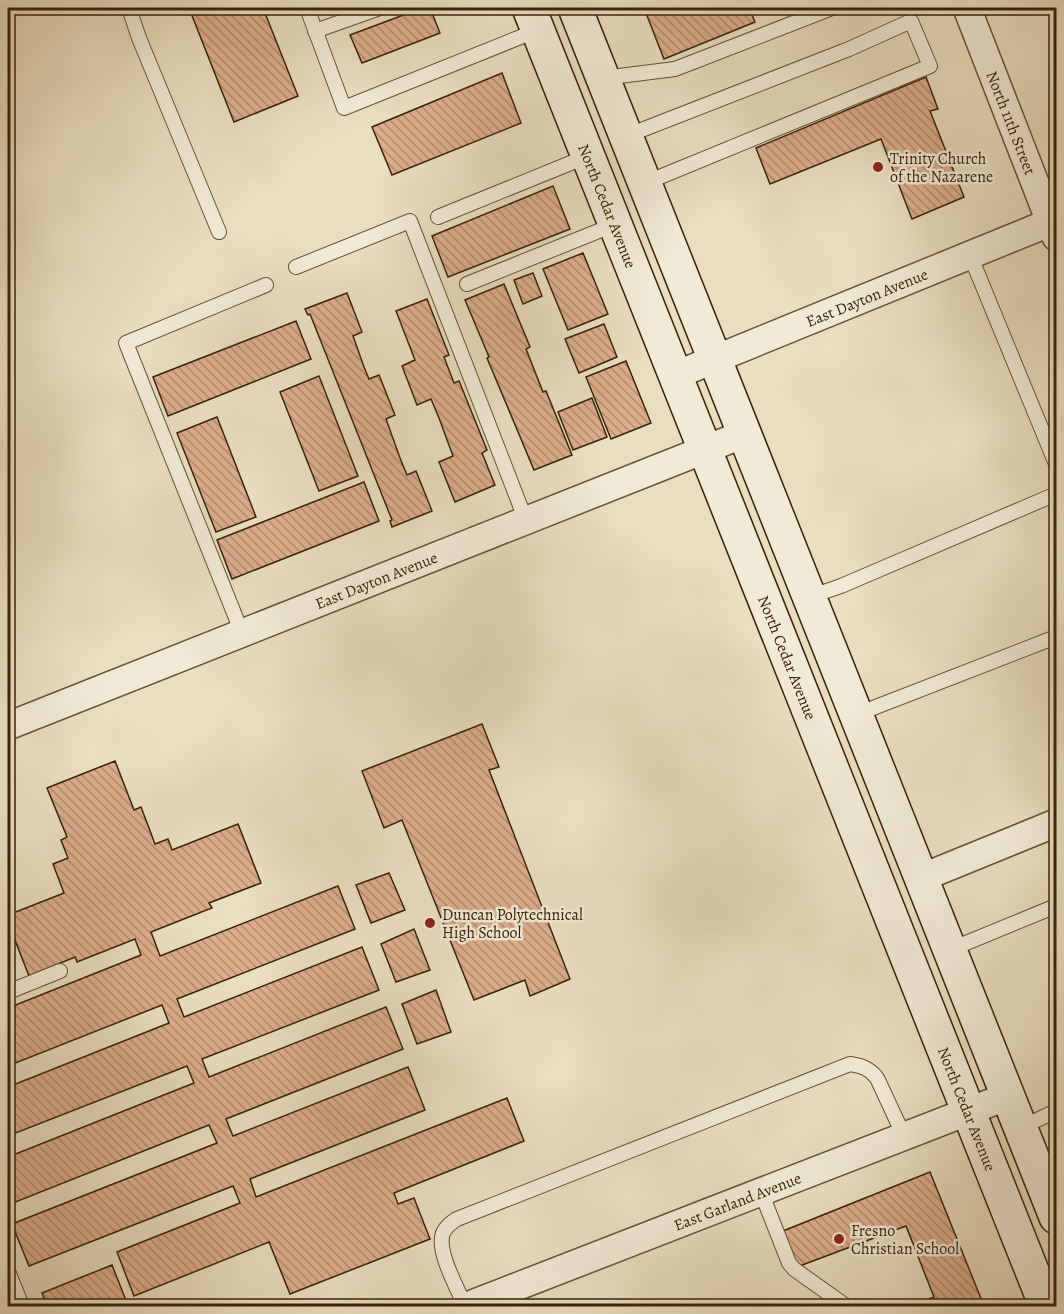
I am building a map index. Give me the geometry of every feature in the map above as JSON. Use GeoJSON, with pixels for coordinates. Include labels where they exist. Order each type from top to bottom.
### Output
{"type":"FeatureCollection","features":[{"type":"Feature","properties":{"kind":"main road"},"geometry":{"type":"LineString","coordinates":[[575,8],[1056,1217]]}},
{"type":"Feature","properties":{"kind":"main road","name":"North Cedar Avenue"},"geometry":{"type":"LineString","coordinates":[[533,19],[1046,1306]]}},
{"type":"Feature","properties":{"kind":"street","name":"North 11th Street"},"geometry":{"type":"LineString","coordinates":[[967,8],[1055,227]]}},
{"type":"Feature","properties":{"kind":"street","name":"East Dayton Avenue"},"geometry":{"type":"LineString","coordinates":[[676,375],[970,255],[1055,227]]}},
{"type":"Feature","properties":{"kind":"street","name":"East Dayton Avenue"},"geometry":{"type":"LineString","coordinates":[[8,726],[744,434]]}},
{"type":"Feature","properties":{"kind":"street"},"geometry":{"type":"LineString","coordinates":[[921,878],[1056,823]]}},
{"type":"Feature","properties":{"kind":"street","name":"East Garland Avenue"},"geometry":{"type":"LineString","coordinates":[[466,1306],[1008,1096]]}},
{"type":"Feature","properties":{"kind":"lane"},"geometry":{"type":"LineString","coordinates":[[129,8],[139,38],[219,232]]}},
{"type":"Feature","properties":{"kind":"lane"},"geometry":{"type":"LineString","coordinates":[[307,8],[344,108],[533,19]]}},
{"type":"Feature","properties":{"kind":"lane"},"geometry":{"type":"LineString","coordinates":[[315,31],[380,8]]}},
{"type":"Feature","properties":{"kind":"lane"},"geometry":{"type":"LineString","coordinates":[[603,78],[675,69],[817,10],[832,8]]}},
{"type":"Feature","properties":{"kind":"lane"},"geometry":{"type":"LineString","coordinates":[[626,136],[849,49],[911,21],[930,66],[645,183]]}},
{"type":"Feature","properties":{"kind":"lane"},"geometry":{"type":"LineString","coordinates":[[438,217],[588,156]]}},
{"type":"Feature","properties":{"kind":"lane"},"geometry":{"type":"LineString","coordinates":[[296,267],[410,221],[526,521]]}},
{"type":"Feature","properties":{"kind":"lane"},"geometry":{"type":"LineString","coordinates":[[467,284],[615,224]]}},
{"type":"Feature","properties":{"kind":"lane"},"geometry":{"type":"LineString","coordinates":[[970,255],[1056,464]]}},
{"type":"Feature","properties":{"kind":"lane"},"geometry":{"type":"LineString","coordinates":[[242,633],[126,343],[266,285]]}},
{"type":"Feature","properties":{"kind":"lane"},"geometry":{"type":"LineString","coordinates":[[809,597],[842,586],[1056,494]]}},
{"type":"Feature","properties":{"kind":"lane"},"geometry":{"type":"LineString","coordinates":[[855,715],[1056,637]]}},
{"type":"Feature","properties":{"kind":"lane"},"geometry":{"type":"LineString","coordinates":[[949,950],[1056,906]]}},
{"type":"Feature","properties":{"kind":"lane"},"geometry":{"type":"LineString","coordinates":[[8,992],[60,971]]}},
{"type":"Feature","properties":{"kind":"lane"},"geometry":{"type":"LineString","coordinates":[[466,1306],[441,1245],[442,1235],[447,1226],[457,1219],[850,1064],[871,1070],[877,1078],[904,1136]]}},
{"type":"Feature","properties":{"kind":"lane"},"geometry":{"type":"LineString","coordinates":[[1020,1128],[1056,1112]]}},
{"type":"Feature","properties":{"kind":"lane"},"geometry":{"type":"LineString","coordinates":[[761,1192],[789,1263],[846,1306]]}},
{"type":"Feature","properties":{"kind":"lane"},"geometry":{"type":"LineString","coordinates":[[8,1270],[22,1306]]}},
{"type":"Feature","properties":{"kind":"building"},"geometry":{"type":"Polygon","coordinates":[[[189,8],[263,8],[298,96],[234,122],[189,8]]]}},
{"type":"Feature","properties":{"kind":"building"},"geometry":{"type":"Polygon","coordinates":[[[422,8],[430,8],[440,33],[362,63],[350,35],[422,8]]]}},
{"type":"Feature","properties":{"kind":"building"},"geometry":{"type":"Polygon","coordinates":[[[644,8],[749,8],[755,22],[664,59],[644,8]]]}},
{"type":"Feature","properties":{"kind":"building"},"geometry":{"type":"Polygon","coordinates":[[[502,73],[521,123],[392,175],[372,127],[502,73]]]}},
{"type":"Feature","properties":{"kind":"building"},"geometry":{"type":"Polygon","coordinates":[[[926,77],[938,109],[930,111],[964,197],[912,219],[881,139],[770,184],[756,148],[926,77]]]}},
{"type":"Feature","properties":{"kind":"building"},"geometry":{"type":"Polygon","coordinates":[[[553,186],[570,229],[448,277],[432,236],[553,186]]]}},
{"type":"Feature","properties":{"kind":"building"},"geometry":{"type":"Polygon","coordinates":[[[583,253],[608,314],[568,330],[543,269],[583,253]]]}},
{"type":"Feature","properties":{"kind":"building"},"geometry":{"type":"Polygon","coordinates":[[[533,273],[542,296],[523,304],[514,280],[533,273]]]}},
{"type":"Feature","properties":{"kind":"building"},"geometry":{"type":"Polygon","coordinates":[[[504,284],[530,347],[526,349],[543,392],[546,391],[572,455],[534,470],[465,300],[504,284]]]}},
{"type":"Feature","properties":{"kind":"building"},"geometry":{"type":"Polygon","coordinates":[[[347,293],[362,332],[353,336],[364,367],[369,379],[379,375],[395,415],[386,419],[400,458],[407,475],[416,471],[432,511],[392,527],[390,521],[392,520],[310,314],[308,315],[305,309],[347,293]]]}},
{"type":"Feature","properties":{"kind":"building"},"geometry":{"type":"Polygon","coordinates":[[[427,299],[449,355],[444,357],[454,383],[459,381],[487,450],[482,453],[495,485],[455,502],[439,462],[453,456],[439,418],[431,399],[417,405],[402,366],[415,360],[396,311],[427,299]]]}},
{"type":"Feature","properties":{"kind":"building"},"geometry":{"type":"Polygon","coordinates":[[[296,321],[311,359],[168,416],[153,377],[296,321]]]}},
{"type":"Feature","properties":{"kind":"building"},"geometry":{"type":"Polygon","coordinates":[[[604,324],[617,357],[579,373],[565,339],[604,324]]]}},
{"type":"Feature","properties":{"kind":"building"},"geometry":{"type":"Polygon","coordinates":[[[626,361],[651,423],[611,439],[586,377],[626,361]]]}},
{"type":"Feature","properties":{"kind":"building"},"geometry":{"type":"Polygon","coordinates":[[[319,376],[358,476],[319,491],[280,392],[319,376]]]}},
{"type":"Feature","properties":{"kind":"building"},"geometry":{"type":"Polygon","coordinates":[[[592,398],[607,437],[573,450],[558,412],[592,398]]]}},
{"type":"Feature","properties":{"kind":"building"},"geometry":{"type":"Polygon","coordinates":[[[217,417],[256,517],[216,532],[177,433],[217,417]]]}},
{"type":"Feature","properties":{"kind":"building"},"geometry":{"type":"Polygon","coordinates":[[[364,482],[379,521],[232,579],[217,540],[364,482]]]}},
{"type":"Feature","properties":{"kind":"building"},"geometry":{"type":"Polygon","coordinates":[[[482,724],[499,767],[489,770],[570,979],[530,996],[525,980],[474,1000],[402,820],[384,828],[362,771],[482,724]]]}},
{"type":"Feature","properties":{"kind":"building"},"geometry":{"type":"Polygon","coordinates":[[[115,761],[134,810],[141,807],[155,844],[168,839],[172,850],[238,824],[261,883],[209,903],[212,908],[151,932],[160,956],[338,886],[355,929],[177,999],[184,1017],[362,947],[379,990],[202,1059],[209,1077],[386,1007],[403,1049],[226,1119],[233,1136],[408,1067],[425,1110],[250,1179],[256,1197],[507,1098],[524,1141],[394,1193],[398,1204],[414,1198],[430,1239],[290,1294],[269,1242],[134,1296],[117,1252],[240,1203],[233,1186],[29,1266],[12,1224],[217,1143],[209,1125],[8,1205],[8,1157],[194,1083],[187,1066],[8,1136],[8,1087],[169,1023],[162,1005],[8,1066],[8,1008],[141,955],[135,939],[77,962],[75,957],[29,976],[8,922],[8,915],[64,893],[53,864],[68,858],[61,840],[67,837],[47,788],[115,761]]]}},
{"type":"Feature","properties":{"kind":"building"},"geometry":{"type":"Polygon","coordinates":[[[389,873],[405,910],[371,923],[356,885],[389,873]]]}},
{"type":"Feature","properties":{"kind":"building"},"geometry":{"type":"Polygon","coordinates":[[[414,929],[430,970],[396,982],[381,944],[414,929]]]}},
{"type":"Feature","properties":{"kind":"building"},"geometry":{"type":"Polygon","coordinates":[[[436,990],[451,1032],[417,1044],[402,1004],[436,990]]]}},
{"type":"Feature","properties":{"kind":"building"},"geometry":{"type":"Polygon","coordinates":[[[930,1172],[984,1306],[911,1306],[934,1297],[906,1226],[797,1267],[783,1231],[930,1172]]]}},
{"type":"Feature","properties":{"kind":"building"},"geometry":{"type":"Polygon","coordinates":[[[112,1265],[127,1303],[119,1306],[47,1306],[42,1293],[112,1265]]]}},
{"type":"Feature","properties":{"kind":"place","name":"Trinity Church of the Nazarene"},"geometry":{"type":"Point","coordinates":[878,167]}},
{"type":"Feature","properties":{"kind":"place","name":"Duncan Polytechnical High School"},"geometry":{"type":"Point","coordinates":[430,923]}},
{"type":"Feature","properties":{"kind":"place","name":"Fresno Christian School"},"geometry":{"type":"Point","coordinates":[839,1239]}}]}
